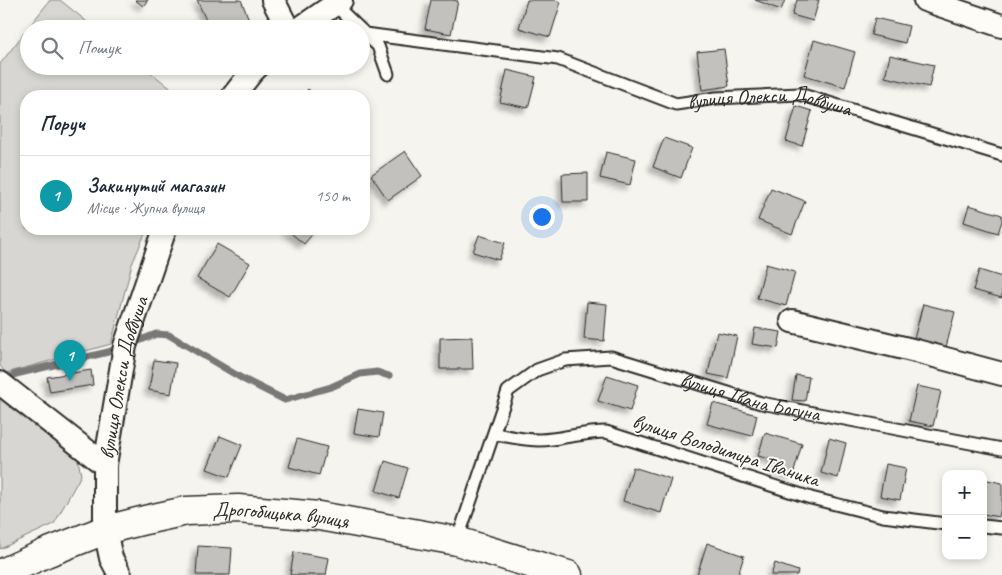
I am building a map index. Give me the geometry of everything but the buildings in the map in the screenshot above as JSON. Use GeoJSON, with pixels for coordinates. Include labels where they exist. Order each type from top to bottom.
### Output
{"type":"FeatureCollection","features":[{"type":"Feature","properties":{"kind":"street"},"geometry":{"type":"LineString","coordinates":[[273,0],[283,20]]}},
{"type":"Feature","properties":{"kind":"street"},"geometry":{"type":"LineString","coordinates":[[925,0],[1002,26]]}},
{"type":"Feature","properties":{"kind":"street"},"geometry":{"type":"LineString","coordinates":[[312,20],[338,2]]}},
{"type":"Feature","properties":{"kind":"street"},"geometry":{"type":"LineString","coordinates":[[238,90],[250,75]]}},
{"type":"Feature","properties":{"kind":"street","name":"вулиця Олекси Довбуша"},"geometry":{"type":"LineString","coordinates":[[120,575],[111,558],[106,530],[105,465],[125,346],[162,235]]}},
{"type":"Feature","properties":{"kind":"street"},"geometry":{"type":"LineString","coordinates":[[792,321],[1002,374]]}},
{"type":"Feature","properties":{"kind":"street"},"geometry":{"type":"LineString","coordinates":[[0,384],[105,465]]}},
{"type":"Feature","properties":{"kind":"street","name":"Дрогобицька вулиця"},"geometry":{"type":"LineString","coordinates":[[0,574],[46,553],[106,530],[186,511],[238,509],[319,516],[457,541],[568,575]]}},
{"type":"Feature","properties":{"kind":"lane"},"geometry":{"type":"LineString","coordinates":[[338,2],[353,20]]}},
{"type":"Feature","properties":{"kind":"lane","name":"вулиця Олекси Довбуша"},"geometry":{"type":"LineString","coordinates":[[370,32],[558,59],[676,104],[716,98],[799,94],[1002,155]]}},
{"type":"Feature","properties":{"kind":"lane"},"geometry":{"type":"LineString","coordinates":[[370,38],[378,46],[388,74]]}},
{"type":"Feature","properties":{"kind":"lane","name":"вулиця Івана Богуна"},"geometry":{"type":"LineString","coordinates":[[494,434],[508,391],[537,370],[566,360],[611,357],[761,403],[1002,449]]}},
{"type":"Feature","properties":{"kind":"lane","name":"вулиця Володимира Іваника"},"geometry":{"type":"LineString","coordinates":[[494,434],[531,440],[606,432],[811,498],[883,516],[942,523]]}},
{"type":"Feature","properties":{"kind":"lane"},"geometry":{"type":"LineString","coordinates":[[457,541],[494,434]]}},
{"type":"Feature","properties":{"kind":"lane"},"geometry":{"type":"LineString","coordinates":[[987,526],[1002,528]]}},
{"type":"Feature","properties":{"kind":"shaded area"},"geometry":{"type":"Polygon","coordinates":[[[50,0],[60,0],[85,20],[34,20],[50,0]]]}},
{"type":"Feature","properties":{"kind":"shaded area"},"geometry":{"type":"Polygon","coordinates":[[[20,38],[20,75],[154,75],[173,90],[20,90],[20,235],[144,235],[132,264],[111,344],[6,373],[0,366],[0,64],[20,38]]]}},
{"type":"Feature","properties":{"kind":"shaded area"},"geometry":{"type":"Polygon","coordinates":[[[0,399],[78,460],[81,475],[54,524],[0,549],[0,399]]]}},
{"type":"Feature","properties":{"kind":"waterway"},"geometry":{"type":"LineString","coordinates":[[131,344],[156,334],[169,335],[243,379],[285,400],[331,387],[360,374],[377,372],[389,376]]}},
{"type":"Feature","properties":{"kind":"waterway"},"geometry":{"type":"LineString","coordinates":[[8,378],[16,374],[108,352],[121,347]]}},
{"type":"Feature","properties":{"kind":"place","name":"Закинутий магазин"},"geometry":{"type":"Point","coordinates":[70,381]}}]}
